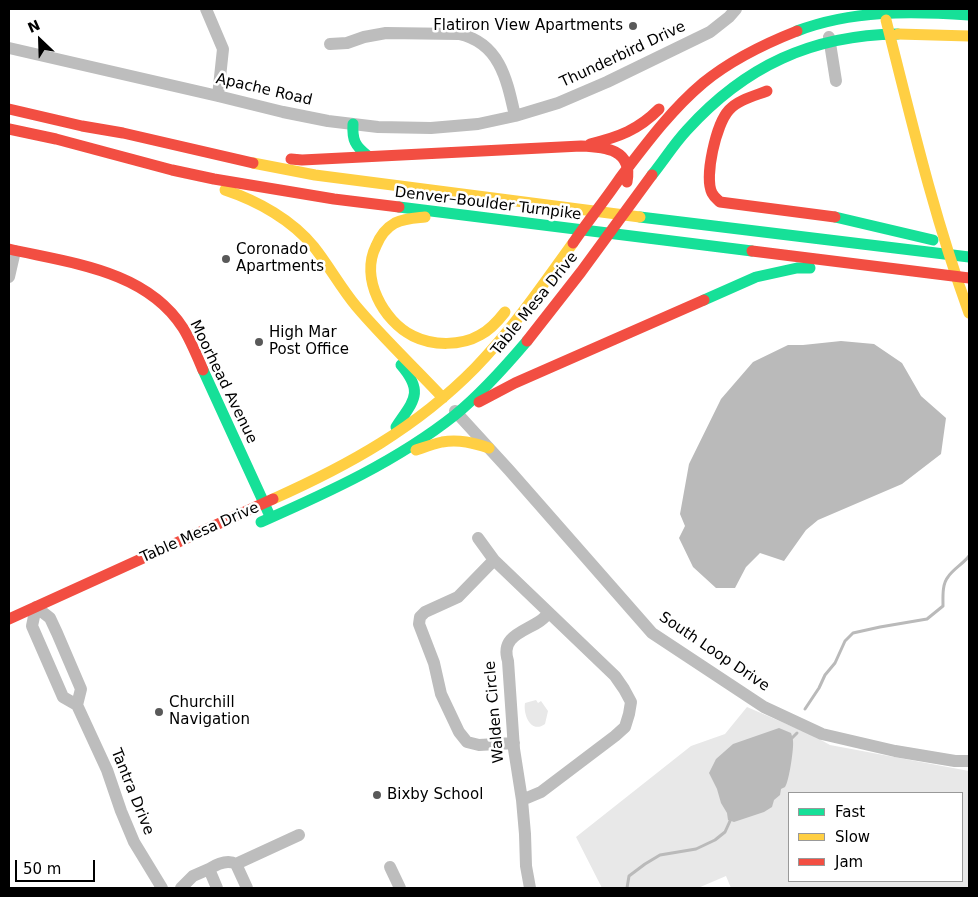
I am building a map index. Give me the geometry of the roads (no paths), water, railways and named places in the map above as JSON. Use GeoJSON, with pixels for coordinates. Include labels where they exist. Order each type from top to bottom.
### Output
{"type":"FeatureCollection","features":[{"type":"Feature","properties":{"kind":"main road"},"geometry":{"type":"LineString","coordinates":[[883,9],[934,206],[951,263],[969,313]]}},
{"type":"Feature","properties":{"kind":"main road"},"geometry":{"type":"LineString","coordinates":[[939,11],[966,42]]}},
{"type":"Feature","properties":{"kind":"main road","name":"Table Mesa Drive"},"geometry":{"type":"LineString","coordinates":[[9,618],[332,472],[388,439],[443,398],[494,347],[556,266],[570,255],[619,188],[628,168],[666,119],[685,99],[724,67],[779,37],[826,15],[939,11],[969,15]]}},
{"type":"Feature","properties":{"kind":"main road"},"geometry":{"type":"LineString","coordinates":[[779,37],[796,20]]}},
{"type":"Feature","properties":{"kind":"main road","name":"Table Mesa Drive"},"geometry":{"type":"LineString","coordinates":[[252,526],[358,478],[398,455],[457,413],[526,344],[692,124],[728,90],[750,75],[797,51],[830,42],[865,36],[944,35],[966,42]]}},
{"type":"Feature","properties":{"kind":"main road"},"geometry":{"type":"LineString","coordinates":[[677,92],[698,76],[724,67]]}},
{"type":"Feature","properties":{"kind":"main road"},"geometry":{"type":"LineString","coordinates":[[728,90],[767,91],[739,103],[723,118],[718,128],[712,159],[710,185],[712,194],[720,202],[850,220],[969,248]]}},
{"type":"Feature","properties":{"kind":"main road"},"geometry":{"type":"LineString","coordinates":[[581,146],[632,131],[642,125],[666,103]]}},
{"type":"Feature","properties":{"kind":"main road","name":"Denver–Boulder Turnpike"},"geometry":{"type":"LineString","coordinates":[[9,109],[315,175],[700,225],[969,257]]}},
{"type":"Feature","properties":{"kind":"main road"},"geometry":{"type":"LineString","coordinates":[[352,124],[354,144],[368,156]]}},
{"type":"Feature","properties":{"kind":"main road","name":"Denver–Boulder Turnpike"},"geometry":{"type":"LineString","coordinates":[[9,129],[56,139],[172,170],[334,199],[969,278]]}},
{"type":"Feature","properties":{"kind":"main road"},"geometry":{"type":"LineString","coordinates":[[202,152],[226,150],[302,160],[581,146],[609,148],[624,158],[628,168]]}},
{"type":"Feature","properties":{"kind":"main road"},"geometry":{"type":"LineString","coordinates":[[172,170],[201,184],[243,197],[264,207],[299,230],[313,246],[354,303],[443,398]]}},
{"type":"Feature","properties":{"kind":"main road"},"geometry":{"type":"LineString","coordinates":[[453,215],[399,221],[382,234],[370,262],[372,281],[382,306],[392,319],[412,336],[440,343],[456,343],[472,340],[483,334],[515,300]]}},
{"type":"Feature","properties":{"kind":"main road","name":"Moorhead Avenue"},"geometry":{"type":"LineString","coordinates":[[12,250],[101,270],[149,293],[169,311],[182,327],[192,345],[270,518]]}},
{"type":"Feature","properties":{"kind":"main road"},"geometry":{"type":"LineString","coordinates":[[551,312],[556,289],[565,272],[570,255]]}},
{"type":"Feature","properties":{"kind":"main road"},"geometry":{"type":"LineString","coordinates":[[530,282],[556,266]]}},
{"type":"Feature","properties":{"kind":"main road"},"geometry":{"type":"LineString","coordinates":[[457,413],[515,384],[756,277],[796,268],[828,270],[900,269]]}},
{"type":"Feature","properties":{"kind":"main road"},"geometry":{"type":"LineString","coordinates":[[664,329],[702,301]]}},
{"type":"Feature","properties":{"kind":"main road"},"geometry":{"type":"LineString","coordinates":[[382,334],[390,352],[409,375],[415,390],[413,399],[406,412],[388,439]]}},
{"type":"Feature","properties":{"kind":"main road"},"geometry":{"type":"LineString","coordinates":[[515,384],[556,378]]}},
{"type":"Feature","properties":{"kind":"main road"},"geometry":{"type":"LineString","coordinates":[[398,455],[452,440],[472,442],[489,448]]}},
{"type":"Feature","properties":{"kind":"main road"},"geometry":{"type":"LineString","coordinates":[[19,632],[56,616]]}},
{"type":"Feature","properties":{"kind":"street"},"geometry":{"type":"LineString","coordinates":[[206,9],[223,49],[218,96]]}},
{"type":"Feature","properties":{"kind":"street","name":"Thunderbird Drive"},"geometry":{"type":"LineString","coordinates":[[515,116],[558,103],[607,82],[710,32],[736,9]]}},
{"type":"Feature","properties":{"kind":"street"},"geometry":{"type":"LineString","coordinates":[[826,15],[836,81]]}},
{"type":"Feature","properties":{"kind":"street"},"geometry":{"type":"LineString","coordinates":[[330,44],[347,43],[364,37],[386,33],[463,35],[479,42],[493,53],[502,68],[515,116]]}},
{"type":"Feature","properties":{"kind":"street","name":"Apache Road"},"geometry":{"type":"LineString","coordinates":[[9,48],[328,121],[378,127],[431,128],[478,124],[515,116]]}},
{"type":"Feature","properties":{"kind":"street"},"geometry":{"type":"LineString","coordinates":[[9,277],[12,250]]}},
{"type":"Feature","properties":{"kind":"street","name":"South Loop Drive"},"geometry":{"type":"LineString","coordinates":[[443,398],[652,633],[764,707],[822,734],[895,751],[955,761],[969,761]]}},
{"type":"Feature","properties":{"kind":"street"},"geometry":{"type":"LineString","coordinates":[[478,538],[494,560],[615,676],[631,702],[625,727],[615,736],[541,792],[522,800]]}},
{"type":"Feature","properties":{"kind":"street"},"geometry":{"type":"LineString","coordinates":[[494,560],[458,597],[424,612],[418,624],[434,663],[441,694],[458,732],[467,742],[479,745],[514,742]]}},
{"type":"Feature","properties":{"kind":"street"},"geometry":{"type":"LineString","coordinates":[[32,626],[36,607]]}},
{"type":"Feature","properties":{"kind":"street","name":"Tantra Drive"},"geometry":{"type":"LineString","coordinates":[[36,607],[56,616],[81,689],[77,705]]}},
{"type":"Feature","properties":{"kind":"street","name":"Walden Circle"},"geometry":{"type":"LineString","coordinates":[[530,888],[526,866],[522,800],[517,774],[506,655],[507,647],[513,638],[549,613]]}},
{"type":"Feature","properties":{"kind":"street","name":"Tantra Drive"},"geometry":{"type":"LineString","coordinates":[[32,626],[64,697],[77,705],[107,770],[134,842],[162,888]]}},
{"type":"Feature","properties":{"kind":"street"},"geometry":{"type":"LineString","coordinates":[[236,864],[299,835]]}},
{"type":"Feature","properties":{"kind":"street"},"geometry":{"type":"LineString","coordinates":[[181,888],[193,876],[222,862],[231,861],[236,864],[247,888]]}},
{"type":"Feature","properties":{"kind":"street"},"geometry":{"type":"LineString","coordinates":[[390,867],[400,888]]}},
{"type":"Feature","properties":{"kind":"street"},"geometry":{"type":"LineString","coordinates":[[209,869],[217,888]]}},
{"type":"Feature","properties":{"kind":"waterway"},"geometry":{"type":"LineString","coordinates":[[805,709],[825,675],[835,663],[845,641],[853,633],[927,619],[943,606],[943,591],[946,580],[969,556]]}},
{"type":"Feature","properties":{"kind":"waterway"},"geometry":{"type":"LineString","coordinates":[[792,738],[797,733]]}},
{"type":"Feature","properties":{"kind":"waterway"},"geometry":{"type":"LineString","coordinates":[[627,888],[629,876],[645,864],[660,855],[696,849],[715,840],[725,832],[730,821]]}},
{"type":"Feature","properties":{"kind":"place","name":"Flatiron View Apartments"},"geometry":{"type":"Point","coordinates":[633,26]}},
{"type":"Feature","properties":{"kind":"place","name":"Coronado Apartments"},"geometry":{"type":"Point","coordinates":[226,259]}},
{"type":"Feature","properties":{"kind":"place","name":"High Mar Post Office"},"geometry":{"type":"Point","coordinates":[259,342]}},
{"type":"Feature","properties":{"kind":"place","name":"Churchill Navigation"},"geometry":{"type":"Point","coordinates":[159,712]}},
{"type":"Feature","properties":{"kind":"place","name":"Bixby School"},"geometry":{"type":"Point","coordinates":[377,795]}}]}
